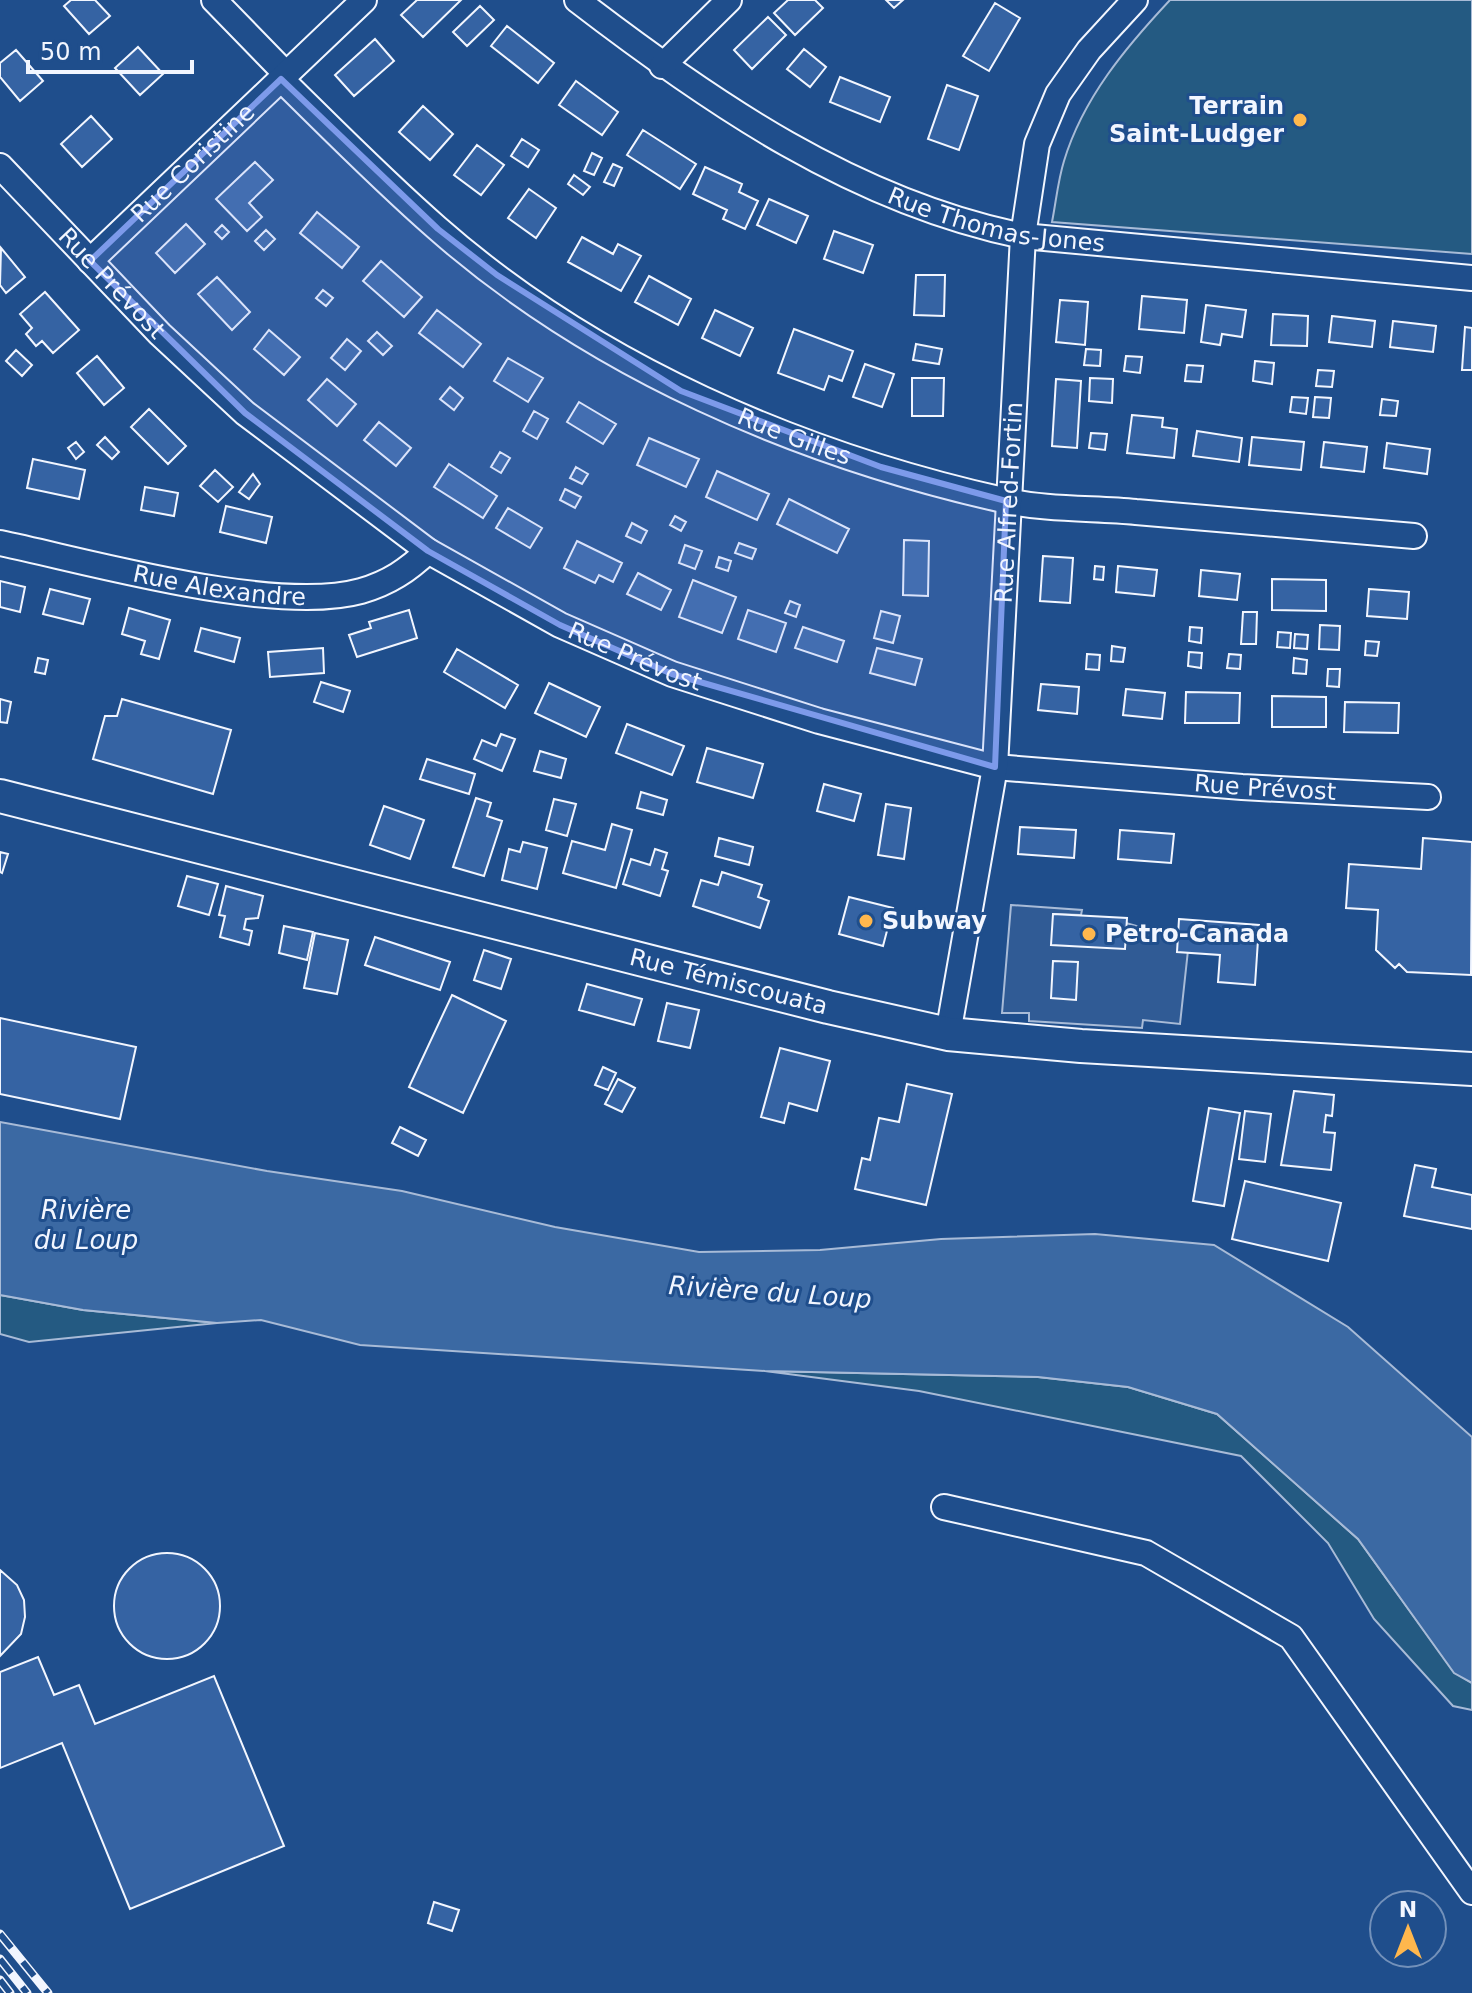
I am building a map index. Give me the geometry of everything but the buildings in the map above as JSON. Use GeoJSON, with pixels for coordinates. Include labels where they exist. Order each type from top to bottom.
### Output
{"type":"FeatureCollection","features":[{"type":"Feature","properties":{"kind":"main road","name":"Rue Témiscouata"},"geometry":{"type":"LineString","coordinates":[[0,796],[828,1007],[948,1034],[1081,1046],[1472,1069]]}},
{"type":"Feature","properties":{"kind":"street","name":"Rue Gilles"},"geometry":{"type":"LineString","coordinates":[[214,0],[283,76],[438,229],[571,326],[681,391],[881,467],[1006,501],[1414,536]]}},
{"type":"Feature","properties":{"kind":"street","name":"Rue Coristine"},"geometry":{"type":"LineString","coordinates":[[90,261],[364,0]]}},
{"type":"Feature","properties":{"kind":"street","name":"Rue Thomas-Jones"},"geometry":{"type":"LineString","coordinates":[[577,0],[662,66],[748,121],[849,179],[968,225],[1023,236],[1472,278]]}},
{"type":"Feature","properties":{"kind":"street"},"geometry":{"type":"LineString","coordinates":[[662,66],[729,0]]}},
{"type":"Feature","properties":{"kind":"street","name":"Rue Alfred-Fortin"},"geometry":{"type":"LineString","coordinates":[[948,1034],[995,767],[1006,501],[1023,236],[1037,144],[1058,94],[1089,50],[1135,0]]}},
{"type":"Feature","properties":{"kind":"street","name":"Rue Prévost"},"geometry":{"type":"LineString","coordinates":[[4,179],[90,261],[160,334],[245,413],[428,551],[560,625],[672,674],[819,721],[995,767],[1242,787],[1428,797]]}},
{"type":"Feature","properties":{"kind":"street","name":"Rue Alexandre"},"geometry":{"type":"LineString","coordinates":[[0,543],[218,589],[302,596],[360,592],[403,575],[428,551]]}},
{"type":"Feature","properties":{"kind":"street"},"geometry":{"type":"LineString","coordinates":[[944,1507],[1146,1553],[1291,1637],[1472,1892]]}},
{"type":"Feature","properties":{"kind":"highlighted area"},"geometry":{"type":"Polygon","coordinates":[[[281,79],[438,229],[497,275],[681,391],[881,467],[1006,501],[995,767],[672,674],[560,625],[428,551],[245,413],[90,261],[281,79]]]}},
{"type":"Feature","properties":{"kind":"shaded area","name":"Terrain Saint-Ludger"},"geometry":{"type":"Polygon","coordinates":[[[1170,0],[1472,0],[1472,254],[1052,222],[1064,161],[1082,116],[1122,55],[1170,0]]]}},
{"type":"Feature","properties":{"kind":"shaded area"},"geometry":{"type":"Polygon","coordinates":[[[1011,905],[1082,910],[1081,915],[1053,914],[1126,923],[1189,941],[1180,1024],[1143,1020],[1142,1028],[1029,1021],[1029,1013],[1002,1013],[1011,905]]]}},
{"type":"Feature","properties":{"kind":"shaded area"},"geometry":{"type":"Polygon","coordinates":[[[0,1295],[83,1310],[217,1323],[29,1342],[0,1334],[0,1295]]]}},
{"type":"Feature","properties":{"kind":"shaded area"},"geometry":{"type":"Polygon","coordinates":[[[765,1371],[1038,1377],[1128,1387],[1217,1414],[1358,1539],[1454,1672],[1472,1683],[1472,1710],[1453,1706],[1374,1619],[1328,1543],[1241,1456],[919,1391],[765,1371]]]}},
{"type":"Feature","properties":{"kind":"water","name":"Rivière du Loup"},"geometry":{"type":"Polygon","coordinates":[[[0,1122],[267,1171],[402,1191],[555,1227],[699,1252],[820,1250],[941,1239],[1095,1234],[1214,1245],[1348,1327],[1472,1437],[1472,1683],[1454,1673],[1358,1539],[1217,1414],[1128,1387],[1038,1377],[765,1371],[360,1345],[261,1320],[217,1323],[83,1310],[0,1295],[0,1122]]]}},
{"type":"Feature","properties":{"kind":"railway"},"geometry":{"type":"LineString","coordinates":[[0,1934],[48,1993]]}},
{"type":"Feature","properties":{"kind":"railway"},"geometry":{"type":"LineString","coordinates":[[0,1959],[27,1993]]}},
{"type":"Feature","properties":{"kind":"railway"},"geometry":{"type":"LineString","coordinates":[[0,1980],[10,1993]]}},
{"type":"Feature","properties":{"kind":"place","name":"Terrain Saint-Ludger"},"geometry":{"type":"Point","coordinates":[1300,120]}},
{"type":"Feature","properties":{"kind":"place","name":"Subway"},"geometry":{"type":"Point","coordinates":[866,921]}},
{"type":"Feature","properties":{"kind":"place","name":"Petro-Canada"},"geometry":{"type":"Point","coordinates":[1089,934]}}]}
